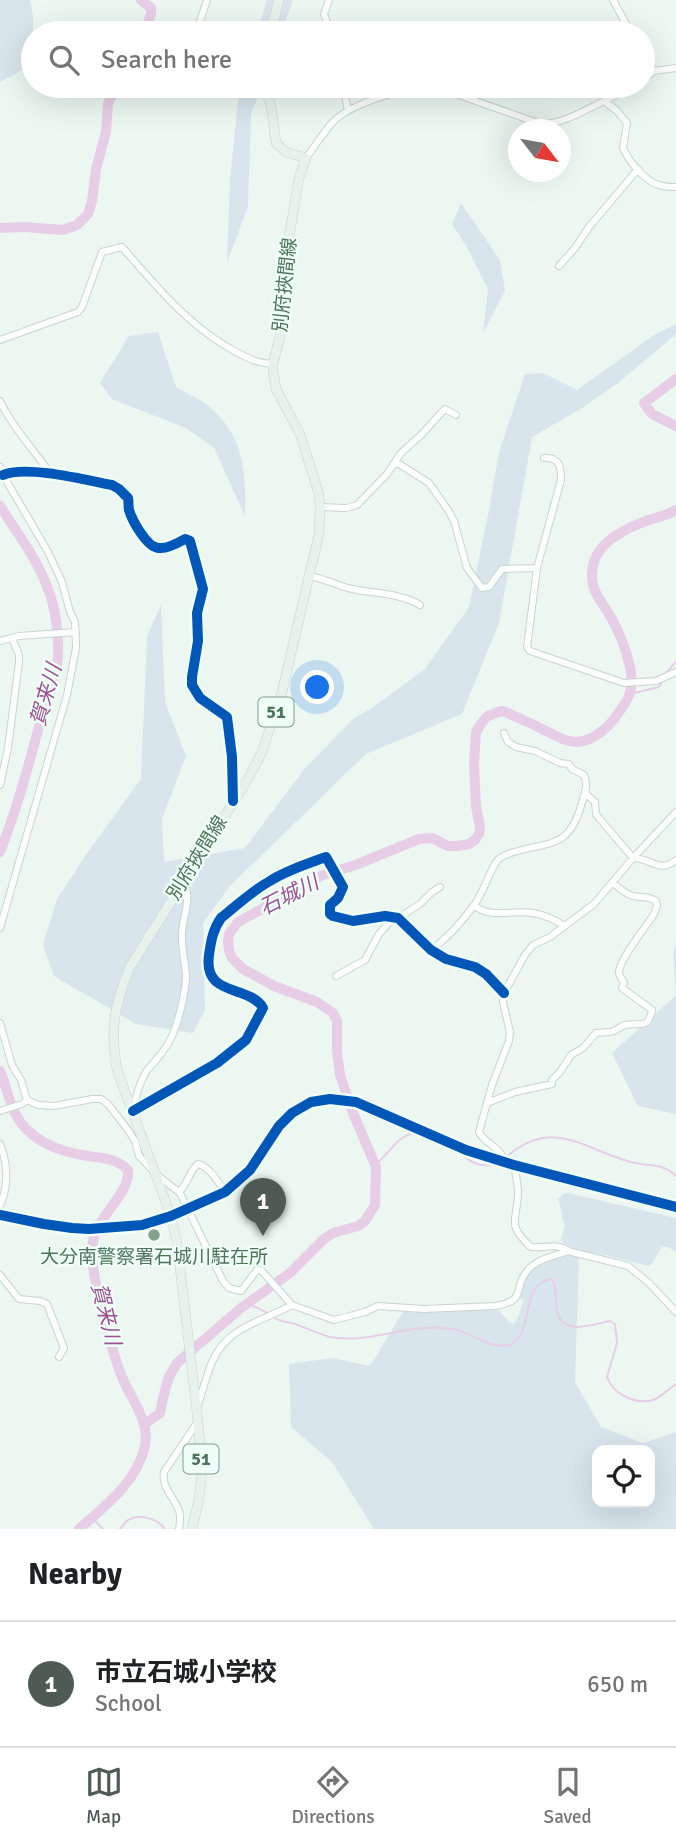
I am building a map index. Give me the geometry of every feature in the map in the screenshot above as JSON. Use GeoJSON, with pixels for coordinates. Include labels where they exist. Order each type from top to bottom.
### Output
{"type":"FeatureCollection","features":[{"type":"Feature","properties":{"kind":"main road"},"geometry":{"type":"LineString","coordinates":[[273,21],[279,0]]}},
{"type":"Feature","properties":{"kind":"main road"},"geometry":{"type":"LineString","coordinates":[[269,98],[276,143],[286,152],[306,158]]}},
{"type":"Feature","properties":{"kind":"main road","name":"別府挾間線"},"geometry":{"type":"LineString","coordinates":[[192,1529],[202,1471],[177,1242],[172,1216],[117,1070],[113,1045],[114,1017],[118,995],[130,967],[248,779],[262,752],[282,692],[310,576],[319,534],[318,494],[300,434],[276,390],[274,363],[283,324],[288,243],[299,178],[306,158]]}},
{"type":"Feature","properties":{"kind":"street"},"geometry":{"type":"LineString","coordinates":[[200,21],[207,0]]}},
{"type":"Feature","properties":{"kind":"street"},"geometry":{"type":"LineString","coordinates":[[327,21],[324,14],[329,0]]}},
{"type":"Feature","properties":{"kind":"street"},"geometry":{"type":"LineString","coordinates":[[613,0],[624,21]]}},
{"type":"Feature","properties":{"kind":"street"},"geometry":{"type":"LineString","coordinates":[[655,71],[676,68]]}},
{"type":"Feature","properties":{"kind":"street"},"geometry":{"type":"LineString","coordinates":[[345,98],[348,111]]}},
{"type":"Feature","properties":{"kind":"street"},"geometry":{"type":"LineString","coordinates":[[306,158],[333,122],[348,111],[378,98]]}},
{"type":"Feature","properties":{"kind":"street"},"geometry":{"type":"LineString","coordinates":[[467,98],[541,124],[566,118],[611,98]]}},
{"type":"Feature","properties":{"kind":"street"},"geometry":{"type":"LineString","coordinates":[[604,102],[617,111],[627,123],[623,148],[638,169],[650,182],[676,187]]}},
{"type":"Feature","properties":{"kind":"street"},"geometry":{"type":"LineString","coordinates":[[559,265],[638,169]]}},
{"type":"Feature","properties":{"kind":"street"},"geometry":{"type":"LineString","coordinates":[[0,340],[78,312],[102,252],[122,247],[170,301],[215,340],[260,363],[274,363]]}},
{"type":"Feature","properties":{"kind":"street"},"geometry":{"type":"LineString","coordinates":[[0,401],[15,427],[50,473]]}},
{"type":"Feature","properties":{"kind":"street"},"geometry":{"type":"LineString","coordinates":[[320,507],[346,508],[357,505],[387,474],[401,453],[445,409],[456,415]]}},
{"type":"Feature","properties":{"kind":"street"},"geometry":{"type":"LineString","coordinates":[[544,458],[558,461],[561,480],[537,568],[527,647],[530,651],[624,683],[656,681],[676,672]]}},
{"type":"Feature","properties":{"kind":"street"},"geometry":{"type":"LineString","coordinates":[[394,464],[399,464],[429,483],[454,521],[467,568],[482,588],[489,587],[502,569],[537,568]]}},
{"type":"Feature","properties":{"kind":"street"},"geometry":{"type":"LineString","coordinates":[[0,467],[62,582],[76,632],[76,648],[67,695],[0,928]]}},
{"type":"Feature","properties":{"kind":"street"},"geometry":{"type":"LineString","coordinates":[[3,475],[9,472],[50,473],[112,485],[128,498],[129,510],[143,536],[154,547],[168,547],[185,539],[190,541],[203,589],[197,613],[198,641],[192,685],[200,698],[227,718],[232,757],[233,801]]}},
{"type":"Feature","properties":{"kind":"street"},"geometry":{"type":"LineString","coordinates":[[310,576],[347,587],[396,595],[420,605]]}},
{"type":"Feature","properties":{"kind":"street"},"geometry":{"type":"LineString","coordinates":[[0,641],[19,636],[76,632]]}},
{"type":"Feature","properties":{"kind":"street"},"geometry":{"type":"LineString","coordinates":[[0,785],[8,748],[19,662],[12,638]]}},
{"type":"Feature","properties":{"kind":"street"},"geometry":{"type":"LineString","coordinates":[[430,950],[445,939],[474,905],[498,859],[564,838],[578,818],[582,799],[586,794],[584,775],[572,769],[569,764],[516,747],[508,742],[504,733]]}},
{"type":"Feature","properties":{"kind":"street"},"geometry":{"type":"LineString","coordinates":[[586,794],[595,802],[596,814],[633,858],[663,866],[676,860]]}},
{"type":"Feature","properties":{"kind":"street"},"geometry":{"type":"LineString","coordinates":[[500,1161],[502,1156],[499,1151],[481,1138],[479,1132],[486,1103],[509,1041],[504,993],[533,945],[550,937],[594,904],[676,812]]}},
{"type":"Feature","properties":{"kind":"street"},"geometry":{"type":"LineString","coordinates":[[133,1111],[216,1063],[246,1040],[263,1008],[259,1001],[224,988],[211,973],[208,965],[211,939],[221,918],[267,882],[288,871],[326,858],[343,887],[338,898],[330,905],[330,914],[353,921],[396,917],[430,950],[446,959],[475,967],[486,974],[504,993]]}},
{"type":"Feature","properties":{"kind":"street"},"geometry":{"type":"LineString","coordinates":[[133,1111],[137,1091],[147,1071],[159,1058],[173,1035],[179,1012],[186,975],[182,933],[189,892],[183,880]]}},
{"type":"Feature","properties":{"kind":"street"},"geometry":{"type":"LineString","coordinates":[[486,1103],[515,1092],[552,1084],[552,1080],[561,1072],[571,1055],[583,1048],[596,1033],[611,1032],[624,1026],[648,1022],[652,1010],[622,988],[624,982],[619,972],[623,960],[654,914],[656,901],[633,896],[613,883]]}},
{"type":"Feature","properties":{"kind":"street"},"geometry":{"type":"LineString","coordinates":[[336,976],[365,960],[379,934],[396,917],[420,904],[440,887]]}},
{"type":"Feature","properties":{"kind":"street"},"geometry":{"type":"LineString","coordinates":[[474,905],[487,913],[532,913],[555,920],[564,926]]}},
{"type":"Feature","properties":{"kind":"street"},"geometry":{"type":"LineString","coordinates":[[0,1023],[12,1065],[21,1080],[24,1102]]}},
{"type":"Feature","properties":{"kind":"street"},"geometry":{"type":"LineString","coordinates":[[0,1111],[24,1102],[54,1106],[101,1099],[128,1130],[135,1141],[139,1156],[179,1192],[229,1288],[241,1291],[257,1270],[264,1272],[292,1305],[334,1320],[378,1306],[424,1309],[506,1304],[515,1298],[526,1271],[533,1265],[568,1251]]}},
{"type":"Feature","properties":{"kind":"street"},"geometry":{"type":"LineString","coordinates":[[0,1216],[72,1228],[142,1225],[172,1216],[225,1192],[250,1170],[279,1126],[292,1113],[311,1102],[330,1099],[356,1102],[466,1150],[500,1161],[676,1207]]}},
{"type":"Feature","properties":{"kind":"street"},"geometry":{"type":"LineString","coordinates":[[0,1143],[5,1156],[7,1179],[0,1206]]}},
{"type":"Feature","properties":{"kind":"street"},"geometry":{"type":"LineString","coordinates":[[179,1192],[187,1185],[193,1169],[198,1164],[207,1168],[225,1192]]}},
{"type":"Feature","properties":{"kind":"street"},"geometry":{"type":"LineString","coordinates":[[514,1165],[518,1183],[514,1220],[517,1231],[531,1247],[564,1247],[568,1251],[628,1266],[649,1283],[676,1312]]}},
{"type":"Feature","properties":{"kind":"street"},"geometry":{"type":"LineString","coordinates":[[0,1275],[19,1300],[47,1304],[64,1348],[59,1357]]}},
{"type":"Feature","properties":{"kind":"street"},"geometry":{"type":"LineString","coordinates":[[196,1409],[214,1359],[229,1337],[292,1305]]}},
{"type":"Feature","properties":{"kind":"street"},"geometry":{"type":"LineString","coordinates":[[179,1529],[180,1514],[167,1489],[164,1472],[198,1421]]}},
{"type":"Feature","properties":{"kind":"shaded area"},"geometry":{"type":"Polygon","coordinates":[[[0,0],[30,0],[33,21],[21,21],[21,71],[0,82],[0,0]]]}},
{"type":"Feature","properties":{"kind":"shaded area"},"geometry":{"type":"Polygon","coordinates":[[[267,0],[293,0],[285,21],[261,21],[267,0]]]}},
{"type":"Feature","properties":{"kind":"shaded area"},"geometry":{"type":"Polygon","coordinates":[[[239,98],[257,98],[251,114],[248,206],[227,263],[230,179],[239,98]]]}},
{"type":"Feature","properties":{"kind":"shaded area"},"geometry":{"type":"Polygon","coordinates":[[[461,203],[500,260],[505,291],[483,333],[488,289],[452,224],[461,203]]]}},
{"type":"Feature","properties":{"kind":"shaded area"},"geometry":{"type":"Polygon","coordinates":[[[676,324],[676,334],[618,383],[532,437],[499,623],[462,714],[366,754],[229,887],[203,923],[205,1010],[193,1033],[136,1024],[54,976],[43,945],[57,899],[141,779],[147,636],[161,605],[165,702],[186,756],[162,819],[164,862],[245,848],[306,767],[354,718],[424,670],[469,607],[499,452],[525,374],[543,373],[577,390],[654,335],[676,324]]]}},
{"type":"Feature","properties":{"kind":"shaded area"},"geometry":{"type":"Polygon","coordinates":[[[158,332],[176,387],[213,410],[232,433],[244,473],[245,516],[214,448],[186,428],[112,399],[100,383],[129,336],[158,332]]]}},
{"type":"Feature","properties":{"kind":"shaded area"},"geometry":{"type":"Polygon","coordinates":[[[676,941],[676,995],[673,954],[676,941]]]}},
{"type":"Feature","properties":{"kind":"shaded area"},"geometry":{"type":"Polygon","coordinates":[[[676,995],[676,1114],[638,1106],[612,1053],[676,995]]]}},
{"type":"Feature","properties":{"kind":"shaded area"},"geometry":{"type":"Polygon","coordinates":[[[568,1193],[676,1218],[676,1252],[662,1247],[649,1266],[583,1252],[563,1243],[561,1238],[565,1226],[558,1199],[568,1193]]]}},
{"type":"Feature","properties":{"kind":"shaded area"},"geometry":{"type":"Polygon","coordinates":[[[569,1254],[579,1258],[575,1382],[601,1427],[643,1443],[676,1432],[676,1529],[374,1529],[332,1462],[291,1427],[289,1364],[332,1358],[370,1366],[405,1308],[495,1306],[514,1324],[524,1300],[519,1297],[527,1275],[540,1264],[569,1254]]]}},
{"type":"Feature","properties":{"kind":"waterway","name":"賀来川"},"geometry":{"type":"LineString","coordinates":[[141,0],[151,8],[149,21]]}},
{"type":"Feature","properties":{"kind":"waterway","name":"賀来川"},"geometry":{"type":"LineString","coordinates":[[0,228],[63,230],[77,225],[88,214],[111,98]]}},
{"type":"Feature","properties":{"kind":"waterway","name":"石城川"},"geometry":{"type":"LineString","coordinates":[[676,379],[644,403],[652,414],[676,426]]}},
{"type":"Feature","properties":{"kind":"waterway","name":"賀来川"},"geometry":{"type":"LineString","coordinates":[[0,506],[38,567],[51,597],[58,649],[53,681],[0,852]]}},
{"type":"Feature","properties":{"kind":"waterway","name":"石城川"},"geometry":{"type":"LineString","coordinates":[[145,1424],[160,1413],[169,1377],[177,1363],[241,1308],[290,1273],[324,1239],[365,1221],[375,1205],[376,1167],[340,1075],[337,1021],[333,1013],[317,1002],[274,986],[243,969],[229,951],[229,934],[238,922],[285,892],[328,873],[353,866],[419,839],[432,838],[448,846],[469,844],[475,840],[480,828],[474,765],[476,732],[488,716],[506,712],[574,742],[598,735],[607,727],[629,696],[631,675],[620,637],[594,587],[594,562],[597,554],[615,536],[676,510]]}},
{"type":"Feature","properties":{"kind":"waterway"},"geometry":{"type":"LineString","coordinates":[[665,674],[676,662]]}},
{"type":"Feature","properties":{"kind":"waterway"},"geometry":{"type":"LineString","coordinates":[[630,694],[659,687],[663,679]]}},
{"type":"Feature","properties":{"kind":"waterway","name":"賀来川"},"geometry":{"type":"LineString","coordinates":[[0,1071],[15,1113],[28,1131],[56,1148],[114,1161],[128,1170],[123,1189],[97,1229],[93,1240],[92,1259],[111,1344],[122,1377],[145,1428],[145,1446],[141,1459],[127,1482],[79,1529]]}},
{"type":"Feature","properties":{"kind":"waterway"},"geometry":{"type":"LineString","coordinates":[[430,1130],[447,1137]]}},
{"type":"Feature","properties":{"kind":"waterway"},"geometry":{"type":"LineString","coordinates":[[375,1165],[403,1137],[417,1132]]}},
{"type":"Feature","properties":{"kind":"waterway"},"geometry":{"type":"LineString","coordinates":[[505,1158],[522,1146],[538,1139],[553,1137],[568,1139],[631,1162],[660,1167],[676,1176]]}},
{"type":"Feature","properties":{"kind":"waterway"},"geometry":{"type":"LineString","coordinates":[[457,1149],[466,1158],[481,1165],[498,1163]]}},
{"type":"Feature","properties":{"kind":"waterway"},"geometry":{"type":"LineString","coordinates":[[247,1304],[279,1320],[330,1337],[358,1338],[414,1329],[445,1328],[501,1346],[513,1343],[520,1336],[535,1289],[542,1282],[552,1279],[556,1306],[563,1322],[577,1327],[610,1321],[615,1324],[617,1343],[607,1377],[619,1393],[639,1401],[653,1400],[676,1384]]}},
{"type":"Feature","properties":{"kind":"waterway"},"geometry":{"type":"LineString","coordinates":[[120,1529],[128,1520],[138,1517],[153,1520],[165,1529]]}},
{"type":"Feature","properties":{"kind":"waterway"},"geometry":{"type":"LineString","coordinates":[[92,1518],[103,1529]]}},
{"type":"Feature","properties":{"kind":"cycle path"},"geometry":{"type":"LineString","coordinates":[[3,475],[13,472],[41,472],[112,485],[128,498],[133,520],[154,547],[162,548],[185,539],[190,541],[203,589],[197,613],[198,641],[192,685],[200,698],[227,717],[232,757],[233,801]]}},
{"type":"Feature","properties":{"kind":"cycle path"},"geometry":{"type":"LineString","coordinates":[[133,1111],[217,1063],[246,1040],[263,1008],[248,996],[228,989],[213,978],[209,969],[209,955],[216,926],[221,918],[263,885],[290,870],[326,857],[343,887],[338,898],[330,905],[330,914],[353,921],[385,916],[398,918],[431,950],[446,959],[475,967],[486,974],[504,993]]}},
{"type":"Feature","properties":{"kind":"cycle path"},"geometry":{"type":"LineString","coordinates":[[0,1215],[89,1229],[142,1225],[171,1216],[225,1192],[250,1170],[279,1126],[292,1113],[311,1102],[330,1099],[356,1102],[466,1150],[514,1165],[676,1207]]}},
{"type":"Feature","properties":{"kind":"place","name":"大分南警察署石城川駐在所"},"geometry":{"type":"Point","coordinates":[154,1235]}},
{"type":"Feature","properties":{"kind":"place","name":"市立石城小学校"},"geometry":{"type":"Point","coordinates":[263,1236]}}]}
